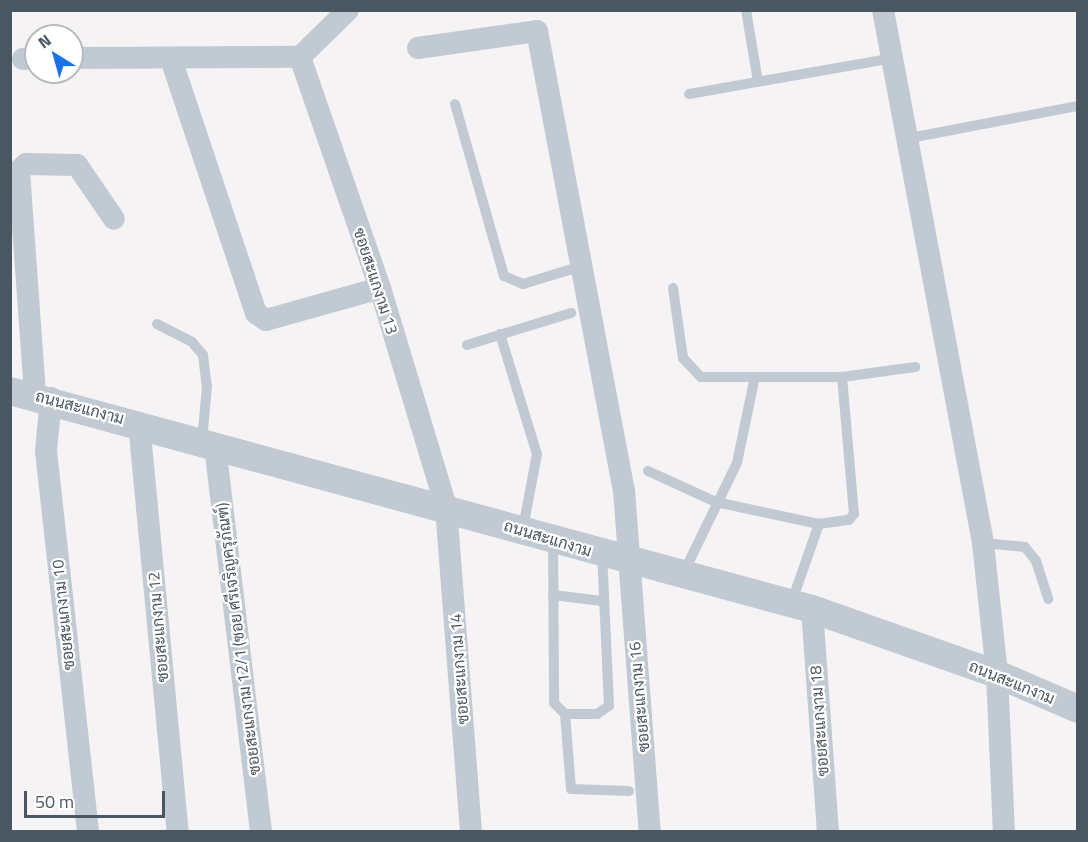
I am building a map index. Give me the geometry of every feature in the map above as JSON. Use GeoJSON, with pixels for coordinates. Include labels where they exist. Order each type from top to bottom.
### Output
{"type":"FeatureCollection","features":[{"type":"Feature","properties":{"kind":"street"},"geometry":{"type":"LineString","coordinates":[[84,58],[300,57],[348,10]]}},
{"type":"Feature","properties":{"kind":"street"},"geometry":{"type":"LineString","coordinates":[[883,10],[910,138],[983,543],[997,674],[1004,831]]}},
{"type":"Feature","properties":{"kind":"street","name":"ซอยสะแกงาม 16"},"geometry":{"type":"LineString","coordinates":[[418,48],[537,31],[624,490],[615,558],[650,831]]}},
{"type":"Feature","properties":{"kind":"street","name":"ซอยสะแกงาม 13"},"geometry":{"type":"LineString","coordinates":[[300,57],[380,288],[446,507]]}},
{"type":"Feature","properties":{"kind":"street"},"geometry":{"type":"LineString","coordinates":[[171,59],[256,313],[266,320],[380,288]]}},
{"type":"Feature","properties":{"kind":"street","name":"ซอยสะแกงาม 10"},"geometry":{"type":"LineString","coordinates":[[88,831],[46,451],[32,394],[19,171],[26,164],[77,165],[114,219]]}},
{"type":"Feature","properties":{"kind":"street","name":"ถนนสะแกงาม"},"geometry":{"type":"LineString","coordinates":[[32,394],[208,444],[446,507],[682,577],[802,607],[997,674],[1077,709]]}},
{"type":"Feature","properties":{"kind":"street","name":"ซอยสะแกงาม 12"},"geometry":{"type":"LineString","coordinates":[[139,423],[178,831]]}},
{"type":"Feature","properties":{"kind":"street","name":"ซอยสะแกงาม 12/1 (ซอย ศรีเจริญครุภัณฑ์)"},"geometry":{"type":"LineString","coordinates":[[208,444],[261,831]]}},
{"type":"Feature","properties":{"kind":"street","name":"ซอยสะแกงาม 14"},"geometry":{"type":"LineString","coordinates":[[446,507],[471,831]]}},
{"type":"Feature","properties":{"kind":"street","name":"ซอยสะแกงาม 18"},"geometry":{"type":"LineString","coordinates":[[802,607],[828,831]]}},
{"type":"Feature","properties":{"kind":"lane"},"geometry":{"type":"LineString","coordinates":[[746,10],[758,82]]}},
{"type":"Feature","properties":{"kind":"lane"},"geometry":{"type":"LineString","coordinates":[[689,94],[893,58]]}},
{"type":"Feature","properties":{"kind":"lane"},"geometry":{"type":"LineString","coordinates":[[455,104],[504,276],[523,284],[582,266]]}},
{"type":"Feature","properties":{"kind":"lane"},"geometry":{"type":"LineString","coordinates":[[910,138],[1077,106]]}},
{"type":"Feature","properties":{"kind":"lane"},"geometry":{"type":"LineString","coordinates":[[673,288],[680,345],[691,370],[701,377],[754,381],[842,377],[915,367]]}},
{"type":"Feature","properties":{"kind":"lane"},"geometry":{"type":"LineString","coordinates":[[467,345],[571,313]]}},
{"type":"Feature","properties":{"kind":"lane"},"geometry":{"type":"LineString","coordinates":[[157,324],[192,342],[203,355],[207,386],[208,444]]}},
{"type":"Feature","properties":{"kind":"lane"},"geometry":{"type":"LineString","coordinates":[[500,334],[537,454],[523,530]]}},
{"type":"Feature","properties":{"kind":"lane"},"geometry":{"type":"LineString","coordinates":[[648,471],[716,502],[819,524],[837,524],[854,514],[842,377]]}},
{"type":"Feature","properties":{"kind":"lane"},"geometry":{"type":"LineString","coordinates":[[682,577],[716,502],[737,463],[754,381]]}},
{"type":"Feature","properties":{"kind":"lane"},"geometry":{"type":"LineString","coordinates":[[802,607],[819,524]]}},
{"type":"Feature","properties":{"kind":"lane"},"geometry":{"type":"LineString","coordinates":[[553,539],[554,703],[565,714],[571,789],[629,791]]}},
{"type":"Feature","properties":{"kind":"lane"},"geometry":{"type":"LineString","coordinates":[[983,543],[1025,547],[1036,561],[1048,599]]}},
{"type":"Feature","properties":{"kind":"lane"},"geometry":{"type":"LineString","coordinates":[[565,714],[597,714],[609,706],[602,601],[615,558]]}},
{"type":"Feature","properties":{"kind":"lane"},"geometry":{"type":"LineString","coordinates":[[554,595],[602,601]]}}]}
